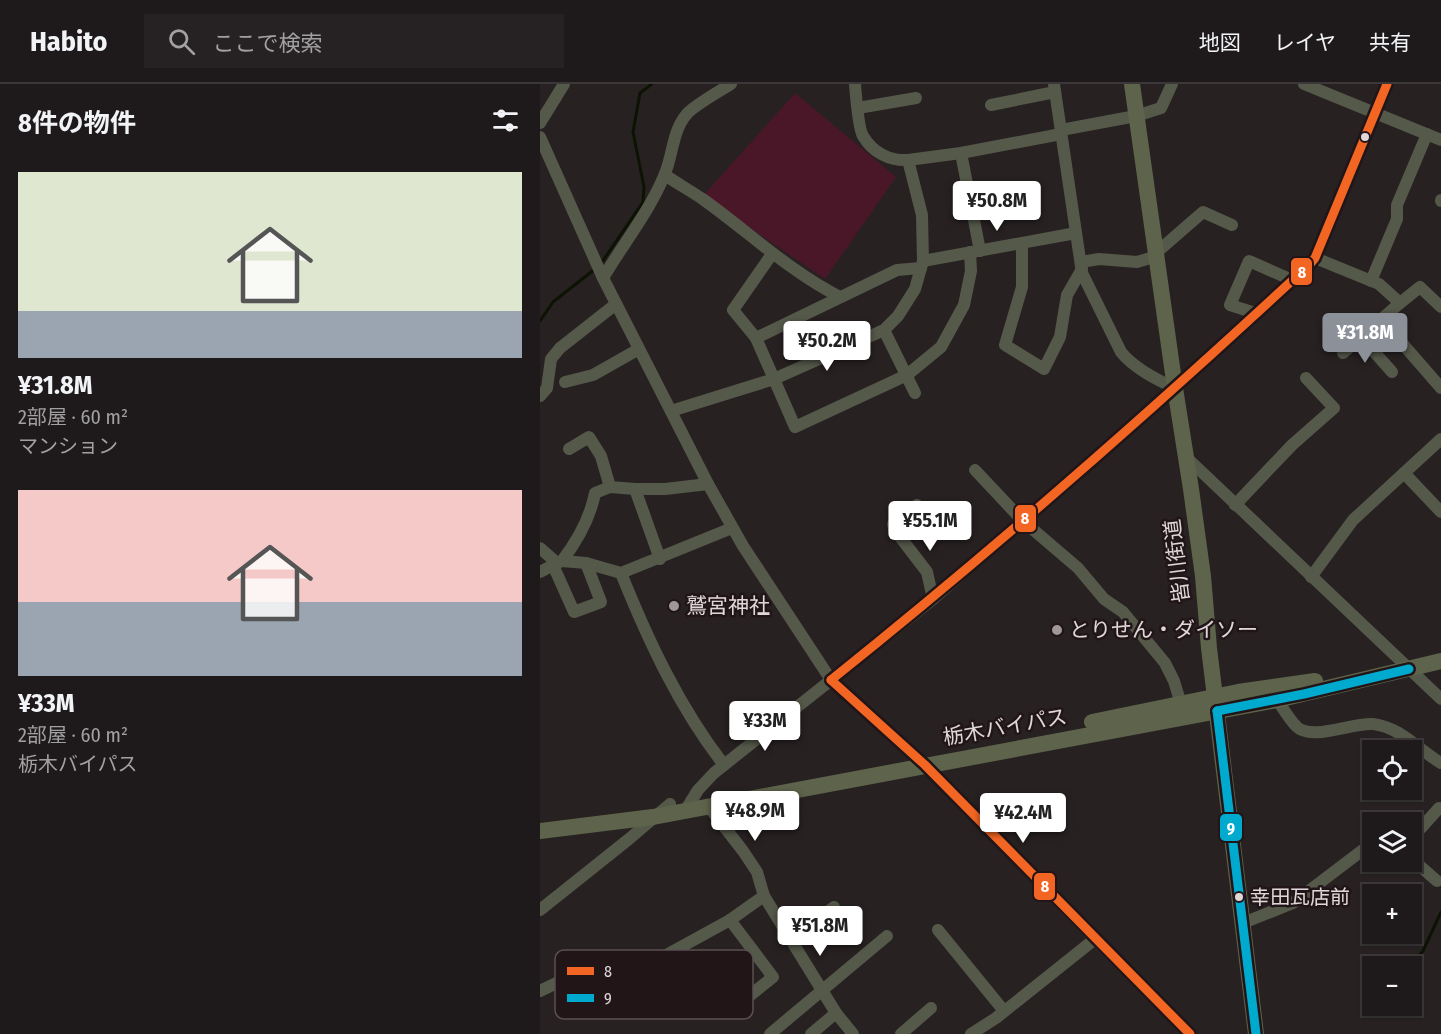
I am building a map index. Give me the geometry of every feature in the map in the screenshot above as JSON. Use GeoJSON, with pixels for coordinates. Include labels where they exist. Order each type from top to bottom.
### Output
{"type":"FeatureCollection","features":[{"type":"Feature","properties":{"kind":"main road","name":"皆川街道"},"geometry":{"type":"LineString","coordinates":[[1132,84],[1203,576],[1216,704],[1256,1034]]}},
{"type":"Feature","properties":{"kind":"main road","name":"栃木バイパス"},"geometry":{"type":"LineString","coordinates":[[540,831],[653,817],[682,805],[709,807],[1181,704],[1277,700],[1405,665],[1441,651]]}},
{"type":"Feature","properties":{"kind":"main road","name":"栃木バイパス"},"geometry":{"type":"LineString","coordinates":[[540,820],[682,805],[1216,704],[1301,683],[1441,661]]}},
{"type":"Feature","properties":{"kind":"street"},"geometry":{"type":"LineString","coordinates":[[540,123],[564,84]]}},
{"type":"Feature","properties":{"kind":"street"},"geometry":{"type":"LineString","coordinates":[[603,278],[642,217],[665,175],[677,131],[686,114],[731,84]]}},
{"type":"Feature","properties":{"kind":"street"},"geometry":{"type":"LineString","coordinates":[[855,84],[862,135],[875,150],[891,159],[908,160],[962,153],[1136,116],[1161,108],[1172,84]]}},
{"type":"Feature","properties":{"kind":"street"},"geometry":{"type":"LineString","coordinates":[[1304,84],[1441,140]]}},
{"type":"Feature","properties":{"kind":"street"},"geometry":{"type":"LineString","coordinates":[[682,805],[724,765],[933,599],[1175,388],[1315,258],[1387,84]]}},
{"type":"Feature","properties":{"kind":"street"},"geometry":{"type":"LineString","coordinates":[[991,105],[1054,88],[1081,266],[1121,352],[1146,372],[1175,388]]}},
{"type":"Feature","properties":{"kind":"street"},"geometry":{"type":"LineString","coordinates":[[858,108],[916,98]]}},
{"type":"Feature","properties":{"kind":"street"},"geometry":{"type":"LineString","coordinates":[[1371,280],[1397,219],[1397,205],[1427,134]]}},
{"type":"Feature","properties":{"kind":"street"},"geometry":{"type":"LineString","coordinates":[[540,137],[603,278],[708,484],[732,528],[831,680],[920,760],[1191,1034]]}},
{"type":"Feature","properties":{"kind":"street"},"geometry":{"type":"LineString","coordinates":[[772,254],[733,310],[756,338],[795,427],[907,375],[940,347],[964,305],[975,251],[962,153]]}},
{"type":"Feature","properties":{"kind":"street"},"geometry":{"type":"LineString","coordinates":[[671,411],[774,379],[884,330],[898,316],[915,289],[922,264],[922,215],[908,160]]}},
{"type":"Feature","properties":{"kind":"street"},"geometry":{"type":"LineString","coordinates":[[665,175],[704,200],[772,254],[840,297]]}},
{"type":"Feature","properties":{"kind":"street"},"geometry":{"type":"LineString","coordinates":[[1022,243],[1022,287],[1005,345],[1044,369],[1060,337],[1067,295],[1081,266],[1099,259],[1137,262],[1157,254],[1203,212],[1232,225]]}},
{"type":"Feature","properties":{"kind":"street"},"geometry":{"type":"LineString","coordinates":[[756,338],[897,270],[975,251],[1076,233]]}},
{"type":"Feature","properties":{"kind":"street"},"geometry":{"type":"LineString","coordinates":[[1315,258],[1379,284],[1400,303]]}},
{"type":"Feature","properties":{"kind":"street"},"geometry":{"type":"LineString","coordinates":[[1255,314],[1230,305],[1249,261],[1292,280]]}},
{"type":"Feature","properties":{"kind":"street"},"geometry":{"type":"LineString","coordinates":[[1343,353],[1420,286],[1441,308]]}},
{"type":"Feature","properties":{"kind":"street"},"geometry":{"type":"LineString","coordinates":[[540,396],[547,388],[550,359],[616,304]]}},
{"type":"Feature","properties":{"kind":"street"},"geometry":{"type":"LineString","coordinates":[[1382,319],[1441,388]]}},
{"type":"Feature","properties":{"kind":"street"},"geometry":{"type":"LineString","coordinates":[[884,330],[915,393]]}},
{"type":"Feature","properties":{"kind":"street"},"geometry":{"type":"LineString","coordinates":[[1362,337],[1392,372]]}},
{"type":"Feature","properties":{"kind":"street"},"geometry":{"type":"LineString","coordinates":[[565,382],[593,375],[639,349]]}},
{"type":"Feature","properties":{"kind":"street"},"geometry":{"type":"LineString","coordinates":[[1235,505],[1292,445],[1334,408],[1306,378]]}},
{"type":"Feature","properties":{"kind":"street"},"geometry":{"type":"LineString","coordinates":[[569,449],[589,437],[601,456],[610,487]]}},
{"type":"Feature","properties":{"kind":"street"},"geometry":{"type":"LineString","coordinates":[[1311,577],[1331,553],[1353,520],[1441,439]]}},
{"type":"Feature","properties":{"kind":"street"},"geometry":{"type":"LineString","coordinates":[[1186,458],[1441,699]]}},
{"type":"Feature","properties":{"kind":"street"},"geometry":{"type":"LineString","coordinates":[[975,470],[1023,521],[1078,568],[1104,599],[1123,612],[1165,663],[1174,681],[1181,704]]}},
{"type":"Feature","properties":{"kind":"street"},"geometry":{"type":"LineString","coordinates":[[1404,473],[1441,512]]}},
{"type":"Feature","properties":{"kind":"street"},"geometry":{"type":"LineString","coordinates":[[540,572],[557,563],[583,530],[591,512],[595,493],[610,487],[665,489],[708,484]]}},
{"type":"Feature","properties":{"kind":"street"},"geometry":{"type":"LineString","coordinates":[[635,489],[660,559]]}},
{"type":"Feature","properties":{"kind":"street"},"geometry":{"type":"LineString","coordinates":[[917,505],[893,524],[894,529],[927,572],[933,599]]}},
{"type":"Feature","properties":{"kind":"street"},"geometry":{"type":"LineString","coordinates":[[557,563],[586,563],[621,573],[732,528]]}},
{"type":"Feature","properties":{"kind":"street"},"geometry":{"type":"LineString","coordinates":[[540,548],[557,563],[574,612],[601,602],[586,563]]}},
{"type":"Feature","properties":{"kind":"street"},"geometry":{"type":"LineString","coordinates":[[621,573],[642,626],[677,695],[707,743],[724,765]]}},
{"type":"Feature","properties":{"kind":"street"},"geometry":{"type":"LineString","coordinates":[[1277,700],[1298,728],[1311,733],[1373,724],[1399,732],[1427,755],[1441,763]]}},
{"type":"Feature","properties":{"kind":"street"},"geometry":{"type":"LineString","coordinates":[[709,807],[757,872],[764,896],[836,1013],[853,1034]]}},
{"type":"Feature","properties":{"kind":"street"},"geometry":{"type":"LineString","coordinates":[[1422,827],[1440,808]]}},
{"type":"Feature","properties":{"kind":"street"},"geometry":{"type":"LineString","coordinates":[[540,910],[653,817]]}},
{"type":"Feature","properties":{"kind":"street"},"geometry":{"type":"LineString","coordinates":[[1243,922],[1293,903],[1362,851]]}},
{"type":"Feature","properties":{"kind":"street"},"geometry":{"type":"LineString","coordinates":[[1422,868],[1437,881]]}},
{"type":"Feature","properties":{"kind":"street"},"geometry":{"type":"LineString","coordinates":[[675,950],[730,920],[764,896]]}},
{"type":"Feature","properties":{"kind":"street"},"geometry":{"type":"LineString","coordinates":[[791,940],[834,907]]}},
{"type":"Feature","properties":{"kind":"street"},"geometry":{"type":"LineString","coordinates":[[730,920],[752,950]]}},
{"type":"Feature","properties":{"kind":"street"},"geometry":{"type":"LineString","coordinates":[[938,930],[1004,1011]]}},
{"type":"Feature","properties":{"kind":"street"},"geometry":{"type":"LineString","coordinates":[[770,1034],[887,936]]}},
{"type":"Feature","properties":{"kind":"street"},"geometry":{"type":"LineString","coordinates":[[971,1034],[1004,1011],[1095,939]]}},
{"type":"Feature","properties":{"kind":"street"},"geometry":{"type":"LineString","coordinates":[[753,951],[772,977],[753,993]]}},
{"type":"Feature","properties":{"kind":"street"},"geometry":{"type":"LineString","coordinates":[[540,991],[555,984]]}},
{"type":"Feature","properties":{"kind":"street"},"geometry":{"type":"LineString","coordinates":[[901,1034],[931,1008]]}},
{"type":"Feature","properties":{"kind":"street"},"geometry":{"type":"LineString","coordinates":[[811,1034],[836,1013]]}},
{"type":"Feature","properties":{"kind":"shaded area"},"geometry":{"type":"Polygon","coordinates":[[[795,93],[896,177],[825,279],[703,196],[795,93]]]}},
{"type":"Feature","properties":{"kind":"waterway"},"geometry":{"type":"LineString","coordinates":[[600,265],[643,202],[644,187],[633,132],[640,93],[652,84]]}},
{"type":"Feature","properties":{"kind":"waterway"},"geometry":{"type":"LineString","coordinates":[[540,321],[553,302],[595,269]]}},
{"type":"Feature","properties":{"kind":"waterway"},"geometry":{"type":"LineString","coordinates":[[1419,956],[1441,912]]}},
{"type":"Feature","properties":{"kind":"transit line","name":"8"},"geometry":{"type":"LineString","coordinates":[[831,680],[954,580],[1074,476],[1310,264],[1315,258],[1387,84]]}},
{"type":"Feature","properties":{"kind":"transit line","name":"9"},"geometry":{"type":"LineString","coordinates":[[1217,711],[1304,694],[1409,669]]}},
{"type":"Feature","properties":{"kind":"transit line","name":"8"},"geometry":{"type":"LineString","coordinates":[[831,680],[925,765],[1190,1034]]}},
{"type":"Feature","properties":{"kind":"transit line","name":"9"},"geometry":{"type":"LineString","coordinates":[[1217,711],[1256,1034]]}},
{"type":"Feature","properties":{"kind":"place","name":"鷲宮神社"},"geometry":{"type":"Point","coordinates":[674,606]}},
{"type":"Feature","properties":{"kind":"place","name":"とりせん・ダイソー"},"geometry":{"type":"Point","coordinates":[1057,630]}},
{"type":"Feature","properties":{"kind":"place","name":"幸田瓦店前"},"geometry":{"type":"Point","coordinates":[1239,897]}}]}
